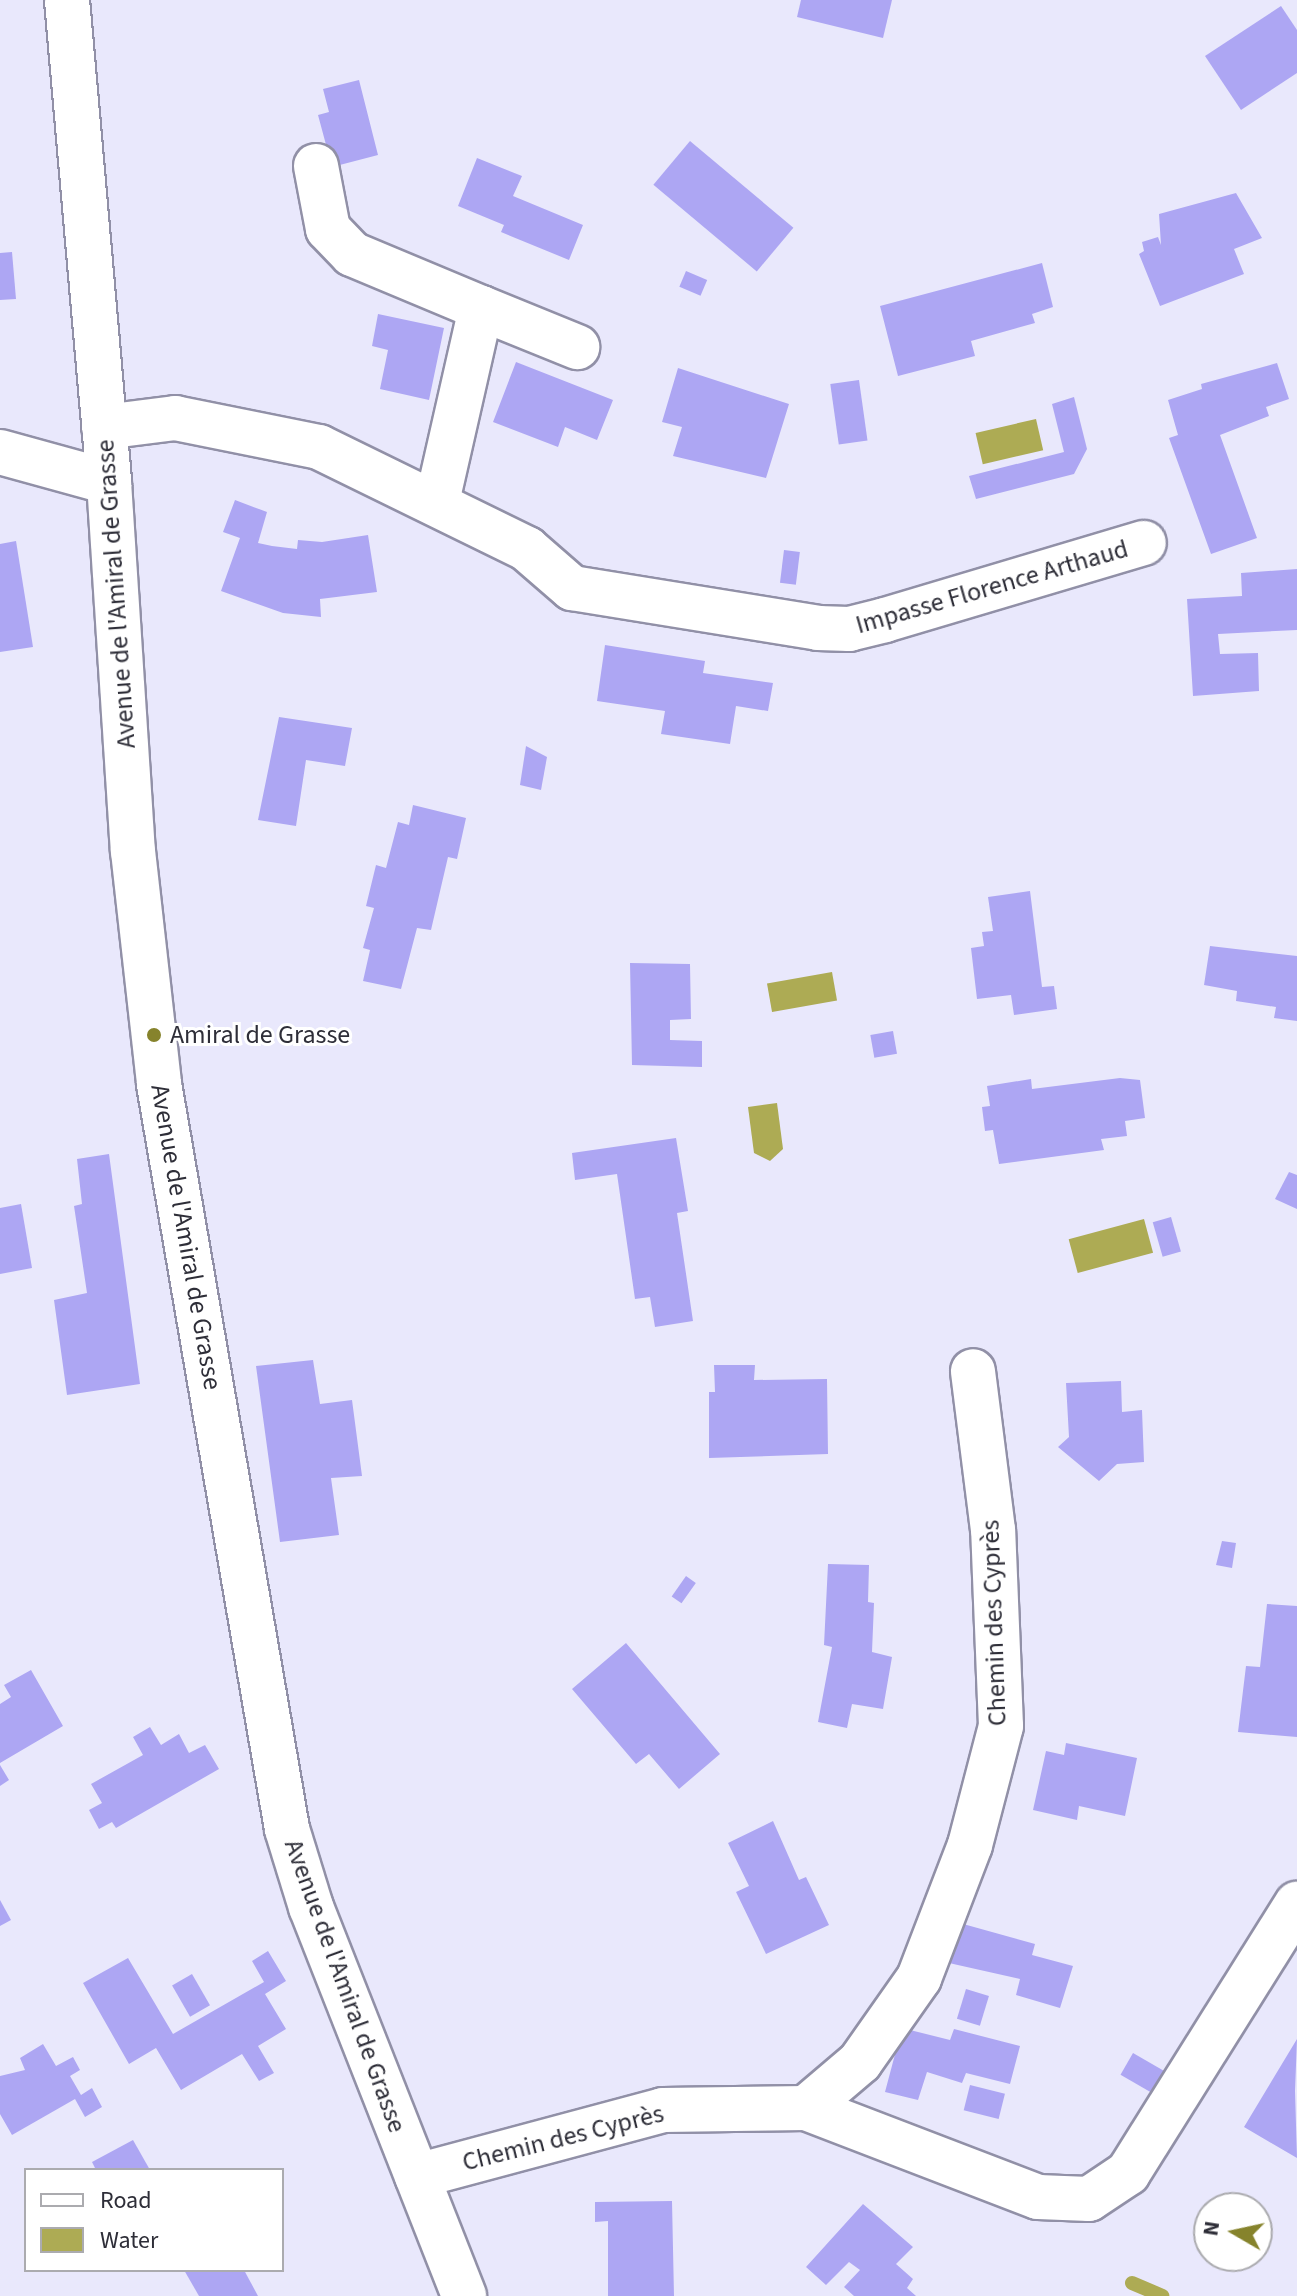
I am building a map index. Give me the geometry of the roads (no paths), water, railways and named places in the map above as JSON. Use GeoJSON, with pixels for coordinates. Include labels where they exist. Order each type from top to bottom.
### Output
{"type":"FeatureCollection","features":[{"type":"Feature","properties":{"kind":"street","name":"Avenue de l'Amiral de Grasse"},"geometry":{"type":"LineString","coordinates":[[67,0],[109,482],[133,851],[159,1084],[287,1829],[311,1907],[464,2296]]}},
{"type":"Feature","properties":{"kind":"street"},"geometry":{"type":"LineString","coordinates":[[316,166],[328,229],[352,254],[577,347]]}},
{"type":"Feature","properties":{"kind":"street"},"geometry":{"type":"LineString","coordinates":[[437,501],[481,308]]}},
{"type":"Feature","properties":{"kind":"street","name":"Impasse Florence Arthaud"},"geometry":{"type":"LineString","coordinates":[[104,427],[175,418],[319,447],[437,501],[527,549],[572,588],[818,628],[885,620],[1144,543]]}},
{"type":"Feature","properties":{"kind":"street"},"geometry":{"type":"LineString","coordinates":[[0,452],[109,482]]}},
{"type":"Feature","properties":{"kind":"street","name":"Chemin des Cyprès"},"geometry":{"type":"LineString","coordinates":[[806,2108],[860,2062],[919,1978],[970,1845],[1001,1726],[993,1530],[973,1371]]}},
{"type":"Feature","properties":{"kind":"street","name":"Chemin des Cyprès"},"geometry":{"type":"LineString","coordinates":[[417,2176],[663,2110],[806,2108],[1038,2197],[1089,2199],[1128,2173],[1297,1904]]}},
{"type":"Feature","properties":{"kind":"water"},"geometry":{"type":"Polygon","coordinates":[[[1036,419],[1043,450],[983,464],[976,433],[1036,419]]]}},
{"type":"Feature","properties":{"kind":"water"},"geometry":{"type":"Polygon","coordinates":[[[832,972],[837,1001],[772,1012],[767,983],[832,972]]]}},
{"type":"Feature","properties":{"kind":"water"},"geometry":{"type":"Polygon","coordinates":[[[777,1103],[783,1149],[770,1161],[754,1153],[748,1107],[777,1103]]]}},
{"type":"Feature","properties":{"kind":"water"},"geometry":{"type":"Polygon","coordinates":[[[1144,1219],[1153,1253],[1078,1273],[1069,1239],[1144,1219]]]}},
{"type":"Feature","properties":{"kind":"waterway"},"geometry":{"type":"LineString","coordinates":[[1132,2283],[1162,2296]]}},
{"type":"Feature","properties":{"kind":"place","name":"Amiral de Grasse"},"geometry":{"type":"Point","coordinates":[154,1035]}}]}
